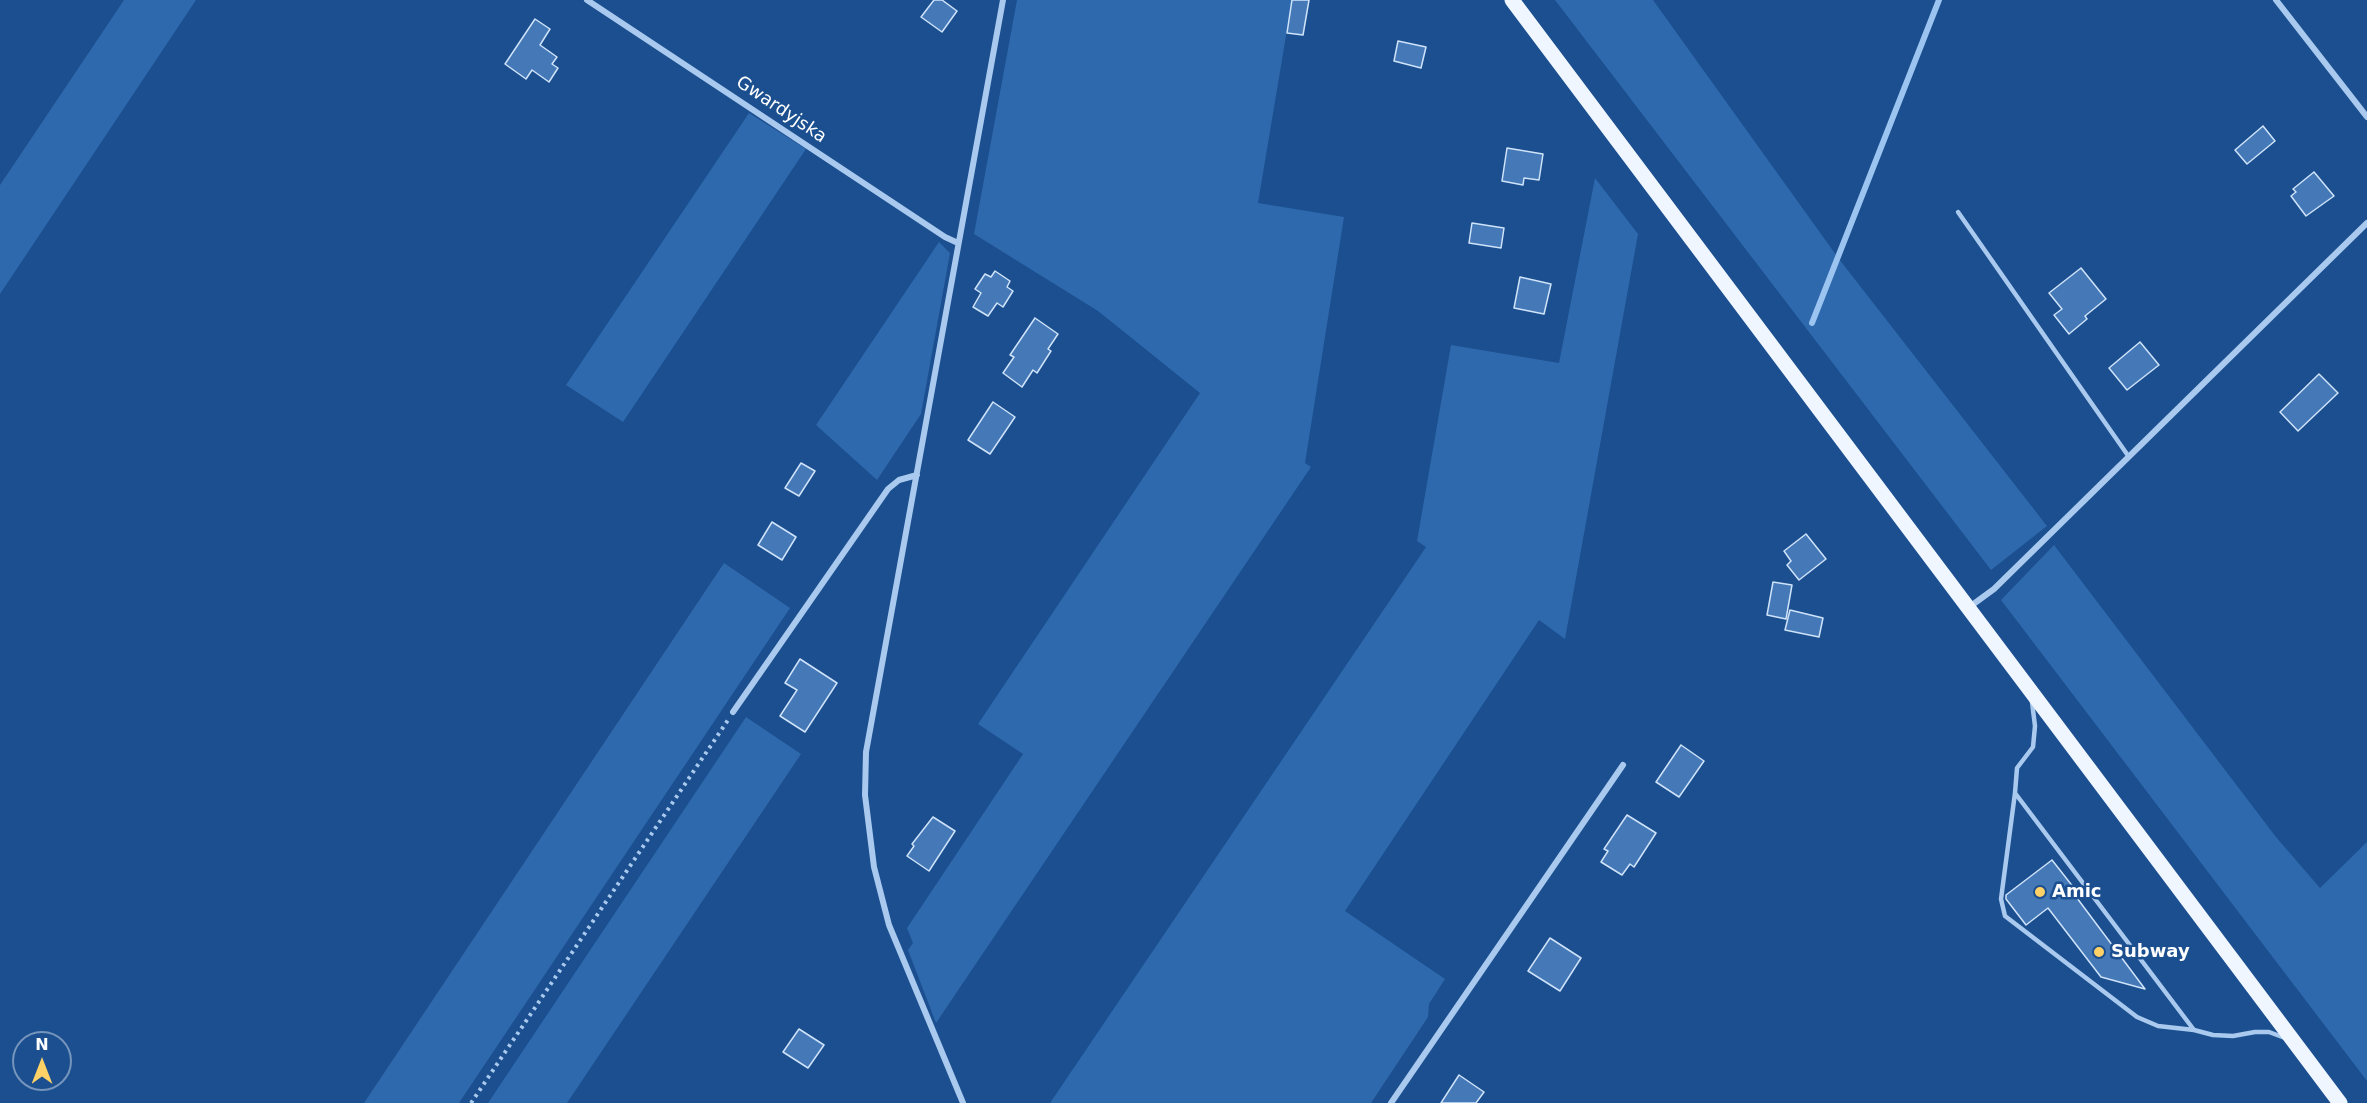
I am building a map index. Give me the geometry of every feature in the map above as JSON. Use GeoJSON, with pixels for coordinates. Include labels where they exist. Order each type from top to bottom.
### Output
{"type":"FeatureCollection","features":[{"type":"Feature","properties":{"kind":"main road"},"geometry":{"type":"LineString","coordinates":[[1512,0],[2340,1103]]}},
{"type":"Feature","properties":{"kind":"street","name":"Gwardyjska"},"geometry":{"type":"LineString","coordinates":[[587,0],[945,237],[958,243]]}},
{"type":"Feature","properties":{"kind":"street"},"geometry":{"type":"LineString","coordinates":[[963,1103],[889,925],[874,867],[865,795],[866,752],[1003,0]]}},
{"type":"Feature","properties":{"kind":"street"},"geometry":{"type":"LineString","coordinates":[[2276,0],[2367,117]]}},
{"type":"Feature","properties":{"kind":"street"},"geometry":{"type":"LineString","coordinates":[[1968,608],[1994,590],[2367,223]]}},
{"type":"Feature","properties":{"kind":"street"},"geometry":{"type":"LineString","coordinates":[[733,712],[888,489],[899,480],[917,475]]}},
{"type":"Feature","properties":{"kind":"street"},"geometry":{"type":"LineString","coordinates":[[1391,1103],[1623,765]]}},
{"type":"Feature","properties":{"kind":"lane"},"geometry":{"type":"LineString","coordinates":[[1958,213],[2129,457]]}},
{"type":"Feature","properties":{"kind":"lane"},"geometry":{"type":"LineString","coordinates":[[2031,691],[2035,726],[2033,747],[2017,768],[2001,899],[2005,916],[2137,1017],[2157,1026],[2194,1030],[2213,1035],[2233,1036],[2269,1032],[2294,1042]]}},
{"type":"Feature","properties":{"kind":"lane"},"geometry":{"type":"LineString","coordinates":[[2015,793],[2194,1030]]}},
{"type":"Feature","properties":{"kind":"path"},"geometry":{"type":"LineString","coordinates":[[471,1103],[733,712]]}},
{"type":"Feature","properties":{"kind":"shaded area"},"geometry":{"type":"Polygon","coordinates":[[[124,0],[196,0],[0,294],[0,185],[124,0]]]}},
{"type":"Feature","properties":{"kind":"shaded area"},"geometry":{"type":"Polygon","coordinates":[[[1017,0],[1292,0],[1258,203],[1344,217],[1305,463],[1311,467],[936,1023],[908,950],[913,943],[907,928],[1023,754],[978,724],[1200,393],[1098,311],[974,234],[1017,0]]]}},
{"type":"Feature","properties":{"kind":"shaded area"},"geometry":{"type":"Polygon","coordinates":[[[1555,0],[1653,0],[1839,259],[2047,526],[1991,570],[1555,0]]]}},
{"type":"Feature","properties":{"kind":"shaded area"},"geometry":{"type":"Polygon","coordinates":[[[749,113],[806,149],[623,422],[566,385],[749,113]]]}},
{"type":"Feature","properties":{"kind":"shaded area"},"geometry":{"type":"Polygon","coordinates":[[[1595,178],[1638,234],[1565,639],[1539,620],[1345,911],[1445,979],[1429,1004],[1428,1017],[1371,1103],[1050,1103],[1426,547],[1417,541],[1451,345],[1559,363],[1595,178]]]}},
{"type":"Feature","properties":{"kind":"shaded area"},"geometry":{"type":"Polygon","coordinates":[[[939,242],[950,253],[921,414],[877,480],[816,425],[939,242]]]}},
{"type":"Feature","properties":{"kind":"shaded area"},"geometry":{"type":"Polygon","coordinates":[[[2054,545],[2276,837],[2320,888],[2367,842],[2367,1081],[2001,600],[2054,545]]]}},
{"type":"Feature","properties":{"kind":"shaded area"},"geometry":{"type":"Polygon","coordinates":[[[724,563],[790,608],[459,1103],[364,1103],[724,563]]]}},
{"type":"Feature","properties":{"kind":"shaded area"},"geometry":{"type":"Polygon","coordinates":[[[746,717],[801,754],[567,1103],[488,1103],[746,717]]]}},
{"type":"Feature","properties":{"kind":"building"},"geometry":{"type":"Polygon","coordinates":[[[934,0],[942,0],[957,11],[942,32],[921,17],[934,0]]]}},
{"type":"Feature","properties":{"kind":"building"},"geometry":{"type":"Polygon","coordinates":[[[1292,0],[1309,0],[1303,35],[1287,33],[1292,0]]]}},
{"type":"Feature","properties":{"kind":"building"},"geometry":{"type":"Polygon","coordinates":[[[535,19],[550,29],[540,45],[557,57],[552,64],[558,68],[549,82],[532,70],[526,79],[505,64],[535,19]]]}},
{"type":"Feature","properties":{"kind":"building"},"geometry":{"type":"Polygon","coordinates":[[[1398,41],[1426,47],[1421,68],[1394,61],[1398,41]]]}},
{"type":"Feature","properties":{"kind":"building"},"geometry":{"type":"Polygon","coordinates":[[[2263,126],[2275,141],[2247,164],[2235,150],[2263,126]]]}},
{"type":"Feature","properties":{"kind":"building"},"geometry":{"type":"Polygon","coordinates":[[[1507,148],[1543,154],[1539,180],[1524,178],[1523,185],[1502,181],[1507,148]]]}},
{"type":"Feature","properties":{"kind":"building"},"geometry":{"type":"Polygon","coordinates":[[[2314,172],[2334,196],[2306,216],[2291,196],[2296,192],[2293,189],[2314,172]]]}},
{"type":"Feature","properties":{"kind":"building"},"geometry":{"type":"Polygon","coordinates":[[[1472,223],[1504,228],[1501,248],[1469,243],[1472,223]]]}},
{"type":"Feature","properties":{"kind":"building"},"geometry":{"type":"Polygon","coordinates":[[[2081,268],[2106,299],[2085,316],[2087,319],[2069,334],[2054,315],[2062,309],[2049,293],[2081,268]]]}},
{"type":"Feature","properties":{"kind":"building"},"geometry":{"type":"Polygon","coordinates":[[[995,271],[1010,281],[1007,287],[1013,291],[1003,307],[997,303],[988,316],[973,307],[981,293],[975,289],[985,274],[991,277],[995,271]]]}},
{"type":"Feature","properties":{"kind":"building"},"geometry":{"type":"Polygon","coordinates":[[[1520,277],[1551,284],[1544,314],[1514,308],[1520,277]]]}},
{"type":"Feature","properties":{"kind":"building"},"geometry":{"type":"Polygon","coordinates":[[[1035,318],[1058,334],[1048,349],[1051,351],[1037,373],[1033,370],[1022,387],[1003,373],[1014,357],[1010,355],[1035,318]]]}},
{"type":"Feature","properties":{"kind":"building"},"geometry":{"type":"Polygon","coordinates":[[[2140,342],[2159,365],[2127,390],[2109,368],[2140,342]]]}},
{"type":"Feature","properties":{"kind":"building"},"geometry":{"type":"Polygon","coordinates":[[[2319,374],[2338,393],[2298,431],[2280,412],[2319,374]]]}},
{"type":"Feature","properties":{"kind":"building"},"geometry":{"type":"Polygon","coordinates":[[[993,402],[1015,417],[990,454],[968,440],[993,402]]]}},
{"type":"Feature","properties":{"kind":"building"},"geometry":{"type":"Polygon","coordinates":[[[801,463],[815,471],[799,496],[785,488],[801,463]]]}},
{"type":"Feature","properties":{"kind":"building"},"geometry":{"type":"Polygon","coordinates":[[[772,522],[796,537],[782,560],[758,545],[772,522]]]}},
{"type":"Feature","properties":{"kind":"building"},"geometry":{"type":"Polygon","coordinates":[[[1806,534],[1826,559],[1799,580],[1787,565],[1791,561],[1784,551],[1806,534]]]}},
{"type":"Feature","properties":{"kind":"building"},"geometry":{"type":"Polygon","coordinates":[[[1773,582],[1792,585],[1786,619],[1767,615],[1773,582]]]}},
{"type":"Feature","properties":{"kind":"building"},"geometry":{"type":"Polygon","coordinates":[[[1790,610],[1823,618],[1819,637],[1785,630],[1790,610]]]}},
{"type":"Feature","properties":{"kind":"building"},"geometry":{"type":"Polygon","coordinates":[[[800,659],[837,683],[805,732],[780,716],[797,690],[785,683],[800,659]]]}},
{"type":"Feature","properties":{"kind":"building"},"geometry":{"type":"Polygon","coordinates":[[[1681,745],[1704,761],[1679,797],[1656,782],[1681,745]]]}},
{"type":"Feature","properties":{"kind":"building"},"geometry":{"type":"Polygon","coordinates":[[[1627,815],[1656,833],[1634,867],[1630,864],[1622,875],[1601,862],[1608,851],[1604,849],[1627,815]]]}},
{"type":"Feature","properties":{"kind":"building"},"geometry":{"type":"Polygon","coordinates":[[[933,817],[955,831],[929,871],[907,856],[914,846],[912,844],[933,817]]]}},
{"type":"Feature","properties":{"kind":"building"},"geometry":{"type":"Polygon","coordinates":[[[2052,860],[2074,888],[2071,890],[2145,989],[2101,977],[2048,908],[2026,925],[2006,899],[2006,895],[2052,860]]]}},
{"type":"Feature","properties":{"kind":"building"},"geometry":{"type":"Polygon","coordinates":[[[1550,938],[1581,958],[1560,991],[1528,971],[1550,938]]]}},
{"type":"Feature","properties":{"kind":"building"},"geometry":{"type":"Polygon","coordinates":[[[799,1029],[824,1045],[808,1068],[783,1052],[799,1029]]]}},
{"type":"Feature","properties":{"kind":"building"},"geometry":{"type":"Polygon","coordinates":[[[1459,1075],[1484,1092],[1476,1103],[1441,1103],[1459,1075]]]}},
{"type":"Feature","properties":{"kind":"waterway"},"geometry":{"type":"LineString","coordinates":[[1812,323],[1939,0]]}},
{"type":"Feature","properties":{"kind":"place","name":"Amic"},"geometry":{"type":"Point","coordinates":[2040,892]}},
{"type":"Feature","properties":{"kind":"place","name":"Subway"},"geometry":{"type":"Point","coordinates":[2099,952]}}]}
